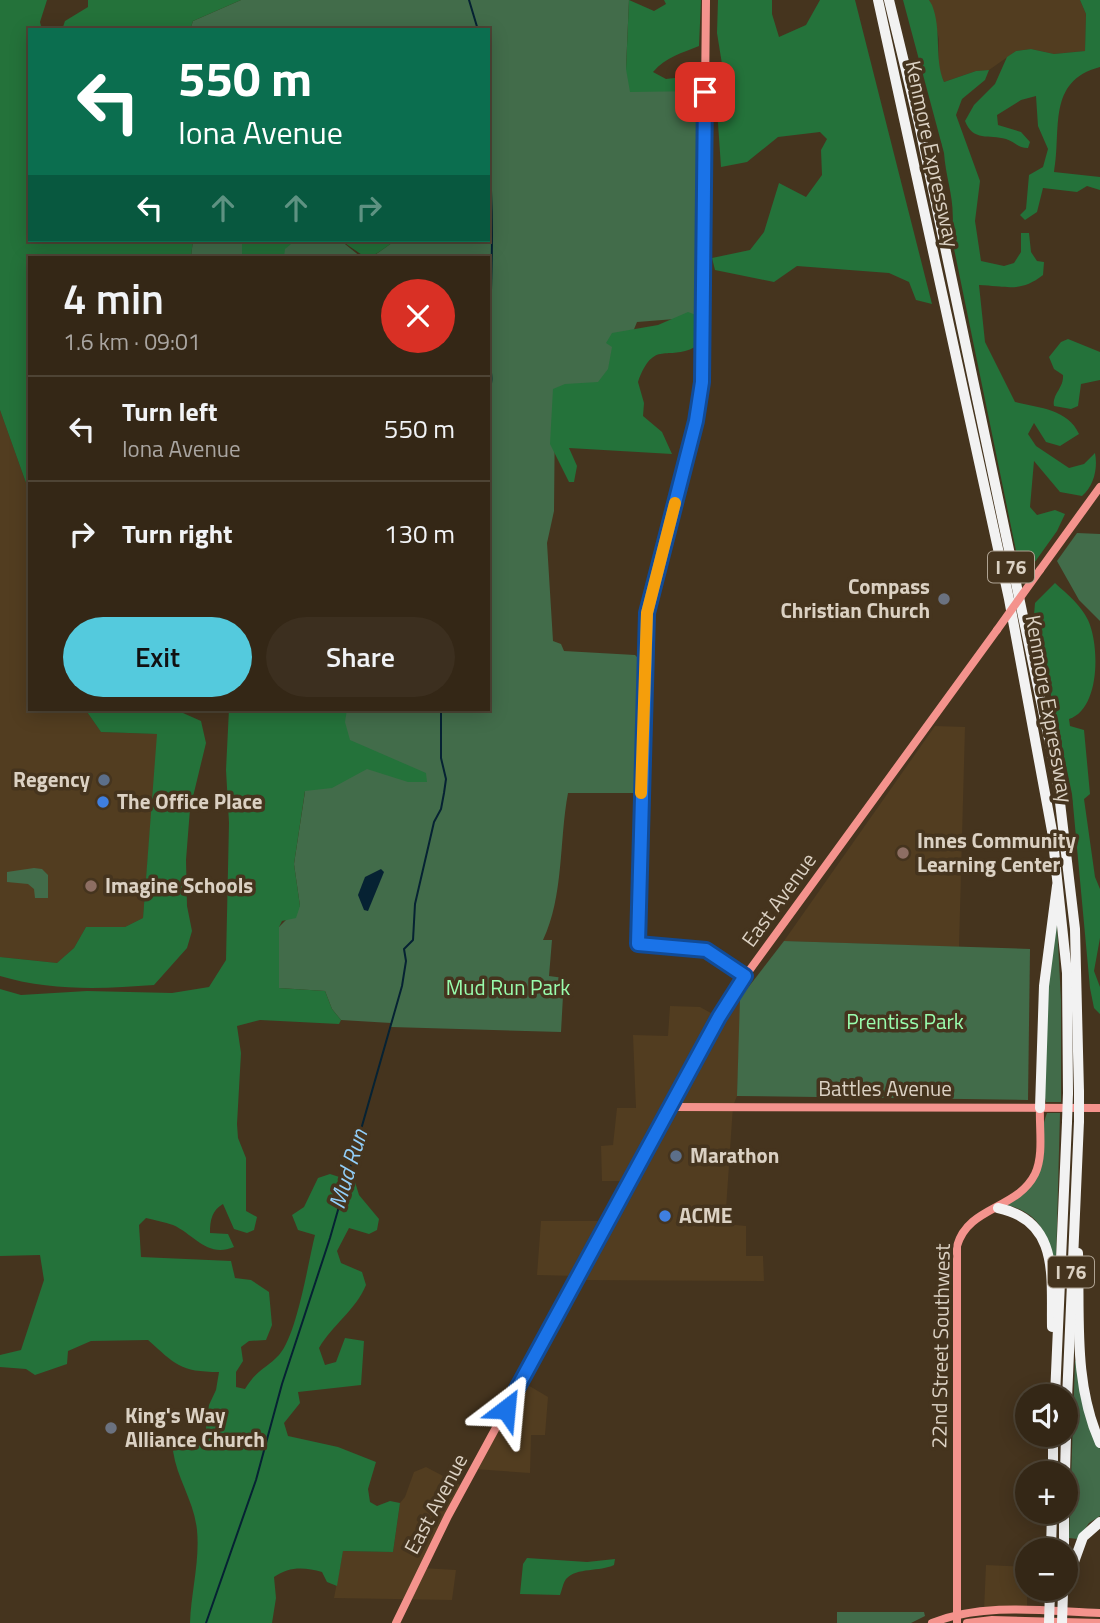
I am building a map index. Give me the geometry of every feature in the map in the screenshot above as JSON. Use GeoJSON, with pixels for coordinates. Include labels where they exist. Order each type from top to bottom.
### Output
{"type":"FeatureCollection","features":[{"type":"Feature","properties":{"kind":"highway","name":"Kenmore Expressway"},"geometry":{"type":"LineString","coordinates":[[876,0],[900,98],[1009,599],[1059,879],[1067,973],[1068,1093],[1073,1122],[1075,1185],[1067,1384]]}},
{"type":"Feature","properties":{"kind":"highway"},"geometry":{"type":"LineString","coordinates":[[889,0],[901,48]]}},
{"type":"Feature","properties":{"kind":"highway","name":"I 76"},"geometry":{"type":"LineString","coordinates":[[895,0],[901,48]]}},
{"type":"Feature","properties":{"kind":"highway","name":"Kenmore Expressway"},"geometry":{"type":"LineString","coordinates":[[901,48],[1057,777],[1075,929],[1079,1092],[1073,1122],[1055,1384]]}},
{"type":"Feature","properties":{"kind":"highway"},"geometry":{"type":"LineString","coordinates":[[1040,1108],[1047,947],[1059,879]]}},
{"type":"Feature","properties":{"kind":"highway"},"geometry":{"type":"LineString","coordinates":[[1075,1185],[1079,1348],[1087,1403],[1100,1443]]}},
{"type":"Feature","properties":{"kind":"highway"},"geometry":{"type":"LineString","coordinates":[[998,1208],[1027,1219],[1045,1242],[1051,1269],[1054,1384]]}},
{"type":"Feature","properties":{"kind":"highway"},"geometry":{"type":"LineString","coordinates":[[1078,1551],[1083,1537],[1100,1521]]}},
{"type":"Feature","properties":{"kind":"highway"},"geometry":{"type":"LineString","coordinates":[[1049,1623],[1050,1601]]}},
{"type":"Feature","properties":{"kind":"highway"},"geometry":{"type":"LineString","coordinates":[[1062,1623],[1063,1601]]}},
{"type":"Feature","properties":{"kind":"main road"},"geometry":{"type":"LineString","coordinates":[[706,0],[702,382],[696,421],[647,613],[638,944],[706,950],[745,976]]}},
{"type":"Feature","properties":{"kind":"main road","name":"East Avenue"},"geometry":{"type":"LineString","coordinates":[[396,1623],[448,1516],[719,1017],[745,976],[1100,487]]}},
{"type":"Feature","properties":{"kind":"main road","name":"Battles Avenue"},"geometry":{"type":"LineString","coordinates":[[671,1107],[1100,1108]]}},
{"type":"Feature","properties":{"kind":"main road","name":"22nd Street Southwest"},"geometry":{"type":"LineString","coordinates":[[956,1619],[957,1246],[968,1224],[981,1214],[998,1208],[1034,1174],[1039,1153],[1040,1108]]}},
{"type":"Feature","properties":{"kind":"main road"},"geometry":{"type":"LineString","coordinates":[[932,1623],[994,1610],[1100,1613]]}},
{"type":"Feature","properties":{"kind":"main road"},"geometry":{"type":"LineString","coordinates":[[967,1623],[992,1620],[1100,1623]]}},
{"type":"Feature","properties":{"kind":"shaded area"},"geometry":{"type":"Polygon","coordinates":[[[929,0],[1080,0],[1086,14],[1085,51],[1054,54],[1031,49],[1016,51],[989,70],[976,71],[944,82],[938,69],[939,39],[929,0]]]}},
{"type":"Feature","properties":{"kind":"shaded area"},"geometry":{"type":"Polygon","coordinates":[[[0,410],[28,488],[28,711],[86,711],[101,732],[158,734],[143,918],[125,927],[86,927],[74,948],[57,963],[0,957],[0,410]]]}},
{"type":"Feature","properties":{"kind":"shaded area","name":"Innes Community Learning Center"},"geometry":{"type":"Polygon","coordinates":[[[935,726],[965,727],[959,947],[784,941],[935,726]]]}},
{"type":"Feature","properties":{"kind":"shaded area"},"geometry":{"type":"Polygon","coordinates":[[[730,997],[741,1001],[737,1096],[733,1106],[725,1224],[746,1226],[746,1256],[763,1256],[764,1281],[576,1280],[577,1276],[537,1275],[541,1221],[608,1221],[629,1181],[602,1181],[601,1146],[613,1145],[617,1108],[636,1108],[633,1035],[668,1036],[670,1006],[700,1007],[718,1017],[730,997]]]}},
{"type":"Feature","properties":{"kind":"shaded area"},"geometry":{"type":"Polygon","coordinates":[[[521,1381],[548,1397],[545,1435],[531,1435],[530,1473],[474,1469],[521,1381]]]}},
{"type":"Feature","properties":{"kind":"shaded area"},"geometry":{"type":"Polygon","coordinates":[[[426,1467],[462,1486],[422,1568],[456,1570],[452,1600],[334,1598],[343,1551],[393,1552],[400,1503],[414,1472],[426,1467]]]}},
{"type":"Feature","properties":{"kind":"shaded area"},"geometry":{"type":"Polygon","coordinates":[[[986,1565],[1015,1566],[1015,1601],[1027,1601],[1027,1611],[984,1611],[986,1565]]]}},
{"type":"Feature","properties":{"kind":"green space"},"geometry":{"type":"Polygon","coordinates":[[[0,0],[47,0],[40,22],[42,28],[28,28],[28,242],[193,242],[191,256],[28,256],[28,488],[0,410],[0,0]]]}},
{"type":"Feature","properties":{"kind":"green space"},"geometry":{"type":"Polygon","coordinates":[[[88,0],[241,0],[193,21],[191,28],[63,28],[65,21],[88,7],[88,0]]]}},
{"type":"Feature","properties":{"kind":"green space","name":"Mud Run Park"},"geometry":{"type":"Polygon","coordinates":[[[241,0],[629,0],[626,69],[702,91],[700,317],[637,322],[609,390],[555,407],[554,511],[547,543],[553,641],[561,644],[564,651],[635,655],[642,662],[638,793],[568,793],[558,887],[550,923],[543,940],[552,940],[549,976],[564,978],[561,1032],[391,1027],[391,1023],[341,1020],[332,1009],[325,991],[279,988],[279,927],[300,906],[294,864],[305,792],[287,711],[490,711],[490,256],[373,256],[393,242],[490,242],[490,28],[191,28],[193,21],[241,0]]]}},
{"type":"Feature","properties":{"kind":"green space"},"geometry":{"type":"Polygon","coordinates":[[[629,0],[654,11],[666,4],[664,0],[701,0],[699,46],[669,59],[653,72],[666,79],[692,76],[702,91],[630,92],[626,69],[629,0]]]}},
{"type":"Feature","properties":{"kind":"green space"},"geometry":{"type":"Polygon","coordinates":[[[718,0],[772,0],[772,14],[779,37],[806,25],[820,0],[855,0],[932,304],[916,300],[909,282],[889,273],[797,266],[774,282],[715,270],[712,258],[750,250],[764,232],[779,183],[806,197],[822,175],[821,150],[827,139],[820,132],[778,137],[747,162],[721,167],[717,109],[726,89],[717,33],[718,0]]]}},
{"type":"Feature","properties":{"kind":"green space"},"geometry":{"type":"Polygon","coordinates":[[[903,0],[929,0],[932,5],[937,24],[939,64],[944,82],[976,71],[989,70],[985,80],[962,99],[956,115],[980,181],[975,221],[981,261],[1004,266],[1014,263],[1021,252],[1021,233],[1029,233],[1031,252],[1037,261],[1044,262],[1043,275],[1027,284],[1013,287],[979,285],[985,342],[1015,402],[1060,414],[1068,419],[1079,434],[1060,446],[1046,442],[1034,423],[1028,434],[1036,446],[1069,468],[1084,464],[1095,453],[1094,476],[1090,487],[1082,496],[1060,492],[1034,461],[1030,507],[1037,515],[1055,510],[1065,514],[1057,531],[1022,580],[951,234],[952,202],[944,153],[903,0]]]}},
{"type":"Feature","properties":{"kind":"green space"},"geometry":{"type":"Polygon","coordinates":[[[1080,0],[1100,0],[1100,67],[1071,83],[1064,95],[1058,124],[1054,172],[1100,177],[1100,190],[1087,186],[1077,192],[1043,188],[1037,212],[1025,220],[1020,215],[1026,209],[1029,175],[1043,167],[1048,149],[1038,126],[1036,96],[1021,100],[997,115],[998,125],[1021,132],[1030,142],[1028,148],[1006,139],[977,135],[968,128],[965,121],[974,105],[995,84],[1007,57],[1016,51],[1031,49],[1054,54],[1085,51],[1086,14],[1080,0]]]}},
{"type":"Feature","properties":{"kind":"green space"},"geometry":{"type":"Polygon","coordinates":[[[193,242],[342,242],[360,256],[191,256],[193,242]]]}},
{"type":"Feature","properties":{"kind":"green space"},"geometry":{"type":"Polygon","coordinates":[[[242,242],[294,242],[285,249],[284,256],[242,256],[242,242]]]}},
{"type":"Feature","properties":{"kind":"green space"},"geometry":{"type":"Polygon","coordinates":[[[343,242],[393,242],[372,256],[363,255],[343,242]]]}},
{"type":"Feature","properties":{"kind":"green space"},"geometry":{"type":"Polygon","coordinates":[[[688,312],[696,315],[695,347],[656,356],[644,368],[638,382],[644,403],[643,416],[662,432],[672,454],[569,448],[577,466],[574,482],[569,482],[550,444],[553,389],[565,384],[598,382],[608,369],[612,347],[606,343],[612,333],[658,325],[688,312]]]}},
{"type":"Feature","properties":{"kind":"green space"},"geometry":{"type":"Polygon","coordinates":[[[1068,339],[1100,352],[1100,380],[1081,384],[1078,406],[1071,409],[1054,406],[1063,375],[1054,369],[1049,357],[1061,342],[1068,339]]]}},
{"type":"Feature","properties":{"kind":"green space"},"geometry":{"type":"Polygon","coordinates":[[[1077,533],[1100,534],[1100,621],[1079,600],[1057,561],[1077,533]]]}},
{"type":"Feature","properties":{"kind":"green space"},"geometry":{"type":"Polygon","coordinates":[[[1055,583],[1085,614],[1094,645],[1095,676],[1092,690],[1087,703],[1079,713],[1069,719],[1070,726],[1084,730],[1090,794],[1084,799],[1095,877],[1100,889],[1100,938],[1094,971],[1100,987],[1100,1014],[1094,1008],[1090,988],[1072,794],[1034,615],[1035,603],[1055,583]]]}},
{"type":"Feature","properties":{"kind":"green space"},"geometry":{"type":"Polygon","coordinates":[[[86,711],[178,711],[201,721],[206,743],[190,809],[186,860],[187,906],[192,931],[187,948],[154,985],[76,988],[0,976],[0,957],[57,963],[74,948],[86,927],[125,927],[143,918],[157,734],[101,732],[86,711]]]}},
{"type":"Feature","properties":{"kind":"green space"},"geometry":{"type":"Polygon","coordinates":[[[229,711],[347,711],[345,722],[350,740],[426,773],[427,782],[408,782],[367,769],[332,788],[305,791],[294,864],[300,906],[296,918],[282,921],[279,927],[279,988],[325,991],[332,1009],[341,1020],[339,1024],[260,1020],[237,1026],[241,1053],[238,1138],[246,1158],[246,1211],[257,1217],[254,1230],[247,1233],[234,1229],[223,1204],[212,1216],[210,1233],[228,1234],[234,1247],[225,1250],[209,1248],[167,1223],[146,1218],[139,1225],[141,1257],[231,1261],[235,1278],[251,1280],[269,1292],[272,1325],[266,1340],[249,1341],[241,1347],[243,1361],[236,1372],[236,1387],[245,1389],[257,1373],[279,1355],[291,1332],[315,1235],[298,1230],[292,1215],[304,1207],[318,1178],[330,1174],[355,1182],[359,1195],[379,1219],[377,1230],[369,1234],[349,1228],[337,1251],[341,1263],[362,1272],[366,1285],[356,1302],[319,1348],[325,1365],[336,1362],[345,1338],[364,1341],[361,1385],[298,1392],[300,1403],[284,1423],[288,1436],[338,1447],[376,1462],[368,1489],[370,1502],[377,1506],[390,1501],[400,1503],[393,1552],[343,1551],[337,1586],[327,1582],[322,1572],[316,1570],[297,1568],[280,1573],[274,1577],[276,1598],[272,1623],[190,1623],[197,1530],[193,1509],[173,1451],[179,1443],[195,1447],[204,1444],[209,1405],[216,1390],[219,1372],[195,1370],[179,1365],[148,1340],[91,1341],[68,1351],[67,1364],[35,1375],[26,1369],[0,1367],[0,1355],[21,1350],[44,1280],[40,1255],[0,1256],[0,989],[21,995],[87,991],[172,993],[209,987],[226,960],[229,823],[226,770],[229,711]]]}},
{"type":"Feature","properties":{"kind":"green space"},"geometry":{"type":"Polygon","coordinates":[[[42,869],[48,875],[48,898],[35,898],[34,889],[28,884],[7,882],[7,872],[42,869]]]}},
{"type":"Feature","properties":{"kind":"green space"},"geometry":{"type":"Polygon","coordinates":[[[1056,906],[1061,1000],[1061,1102],[1046,1102],[1046,999],[1056,906]]]}},
{"type":"Feature","properties":{"kind":"green space","name":"Prentiss Park"},"geometry":{"type":"Polygon","coordinates":[[[784,941],[1030,949],[1028,1100],[737,1096],[740,998],[784,941]]]}},
{"type":"Feature","properties":{"kind":"green space"},"geometry":{"type":"Polygon","coordinates":[[[1047,1113],[1060,1113],[1056,1262],[1052,1261],[1044,1232],[1033,1218],[1007,1205],[1024,1192],[1039,1171],[1041,1141],[1047,1113]]]}},
{"type":"Feature","properties":{"kind":"green space"},"geometry":{"type":"Polygon","coordinates":[[[1078,1360],[1087,1420],[1100,1449],[1100,1516],[1089,1523],[1078,1539],[1069,1538],[1069,1524],[1078,1524],[1078,1461],[1072,1461],[1072,1447],[1078,1447],[1078,1384],[1074,1384],[1075,1361],[1078,1360]]]}},
{"type":"Feature","properties":{"kind":"green space"},"geometry":{"type":"Polygon","coordinates":[[[527,1558],[587,1562],[615,1559],[614,1565],[571,1575],[565,1581],[560,1595],[520,1594],[523,1564],[527,1558]]]}},
{"type":"Feature","properties":{"kind":"green space"},"geometry":{"type":"Polygon","coordinates":[[[837,1612],[924,1612],[925,1616],[911,1623],[837,1623],[837,1612]]]}},
{"type":"Feature","properties":{"kind":"water"},"geometry":{"type":"Polygon","coordinates":[[[381,869],[384,872],[368,911],[364,910],[358,895],[365,877],[381,869]]]}},
{"type":"Feature","properties":{"kind":"waterway","name":"Mud Run"},"geometry":{"type":"LineString","coordinates":[[469,0],[477,28]]}},
{"type":"Feature","properties":{"kind":"waterway","name":"Mud Run"},"geometry":{"type":"LineString","coordinates":[[490,174],[490,316]]}},
{"type":"Feature","properties":{"kind":"waterway","name":"Mud Run"},"geometry":{"type":"LineString","coordinates":[[490,366],[490,387]]}},
{"type":"Feature","properties":{"kind":"waterway","name":"Mud Run"},"geometry":{"type":"LineString","coordinates":[[206,1623],[256,1480],[282,1384],[330,1238],[402,986],[406,961],[404,949],[413,940],[415,904],[434,822],[441,809],[446,779],[441,758],[441,711]]}},
{"type":"Feature","properties":{"kind":"slow traffic"},"geometry":{"type":"LineString","coordinates":[[641,793],[647,613],[675,503]]}},
{"type":"Feature","properties":{"kind":"place","name":"Compass Christian Church"},"geometry":{"type":"Point","coordinates":[944,599]}},
{"type":"Feature","properties":{"kind":"place","name":"Regency"},"geometry":{"type":"Point","coordinates":[104,780]}},
{"type":"Feature","properties":{"kind":"place","name":"The Office Place"},"geometry":{"type":"Point","coordinates":[103,802]}},
{"type":"Feature","properties":{"kind":"place","name":"Innes Community Learning Center"},"geometry":{"type":"Point","coordinates":[903,853]}},
{"type":"Feature","properties":{"kind":"place","name":"Imagine Schools"},"geometry":{"type":"Point","coordinates":[91,886]}},
{"type":"Feature","properties":{"kind":"place","name":"Marathon"},"geometry":{"type":"Point","coordinates":[676,1156]}},
{"type":"Feature","properties":{"kind":"place","name":"ACME"},"geometry":{"type":"Point","coordinates":[665,1216]}},
{"type":"Feature","properties":{"kind":"place","name":"King's Way Alliance Church"},"geometry":{"type":"Point","coordinates":[111,1428]}},
{"type":"Feature","properties":{"kind":"route"},"geometry":{"type":"LineString","coordinates":[[506,1409],[689,1070],[730,997],[745,976],[706,950],[691,946],[638,944],[647,613],[690,447],[702,382],[705,306],[705,92]]}}]}
